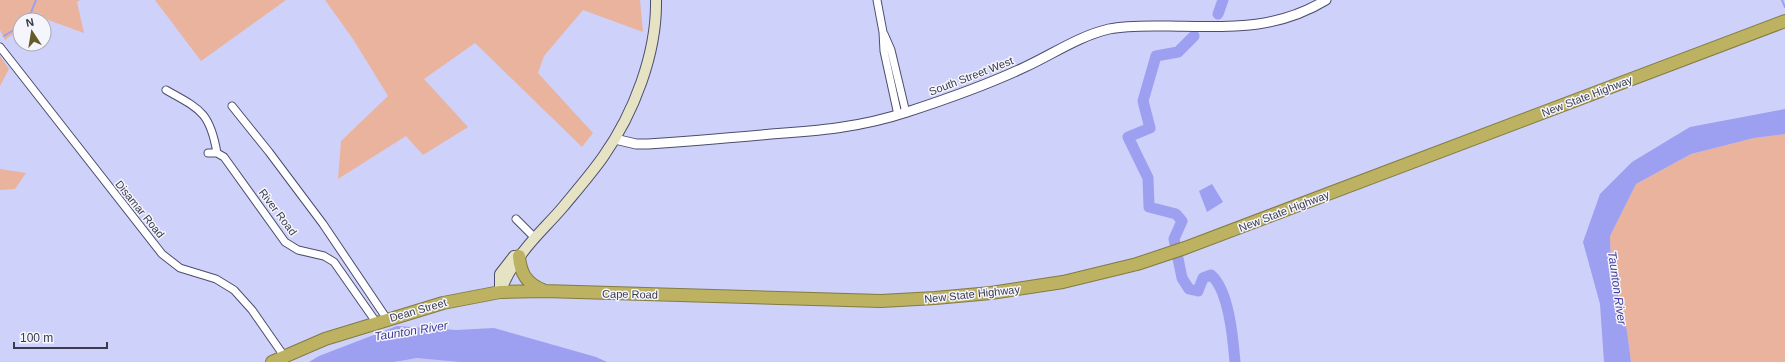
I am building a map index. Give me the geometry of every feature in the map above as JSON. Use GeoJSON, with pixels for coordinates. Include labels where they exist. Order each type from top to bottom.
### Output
{"type":"FeatureCollection","features":[{"type":"Feature","properties":{"kind":"highway","name":"New State Highway"},"geometry":{"type":"LineString","coordinates":[[760,297],[881,301],[980,295],[1086,277],[1167,255],[1782,22]]}},
{"type":"Feature","properties":{"kind":"highway"},"geometry":{"type":"LineString","coordinates":[[519,256],[520,267],[527,281],[536,287],[552,292]]}},
{"type":"Feature","properties":{"kind":"highway","name":"Dean Street"},"geometry":{"type":"LineString","coordinates":[[272,362],[320,341],[382,321],[443,303],[500,292]]}},
{"type":"Feature","properties":{"kind":"highway","name":"Cape Road"},"geometry":{"type":"LineString","coordinates":[[500,292],[760,297]]}},
{"type":"Feature","properties":{"kind":"main road"},"geometry":{"type":"LineString","coordinates":[[500,292],[519,256],[554,217],[603,157],[615,138],[633,102],[649,58],[654,35],[656,0]]}},
{"type":"Feature","properties":{"kind":"main road"},"geometry":{"type":"LineString","coordinates":[[500,292],[500,274],[504,268],[533,236],[554,217]]}},
{"type":"Feature","properties":{"kind":"street"},"geometry":{"type":"LineString","coordinates":[[877,0],[883,32],[891,50],[902,114]]}},
{"type":"Feature","properties":{"kind":"street","name":"South Street West"},"geometry":{"type":"LineString","coordinates":[[615,138],[636,144],[648,144],[856,126],[902,114],[998,79],[1077,41],[1106,30],[1137,26],[1230,27],[1259,25],[1294,16],[1326,0]]}},
{"type":"Feature","properties":{"kind":"street","name":"Disamar Road"},"geometry":{"type":"LineString","coordinates":[[0,47],[162,254],[180,268],[216,279],[234,290],[252,310],[284,356]]}},
{"type":"Feature","properties":{"kind":"street"},"geometry":{"type":"LineString","coordinates":[[166,90],[196,107],[208,119],[212,129],[217,154],[208,153]]}},
{"type":"Feature","properties":{"kind":"street"},"geometry":{"type":"LineString","coordinates":[[232,106],[324,224],[382,321]]}},
{"type":"Feature","properties":{"kind":"street","name":"River Road"},"geometry":{"type":"LineString","coordinates":[[217,154],[224,157],[285,242],[298,250],[324,256],[334,262],[382,321]]}},
{"type":"Feature","properties":{"kind":"street"},"geometry":{"type":"LineString","coordinates":[[516,219],[533,236]]}},
{"type":"Feature","properties":{"kind":"shaded area"},"geometry":{"type":"Polygon","coordinates":[[[0,0],[80,0],[77,2],[84,33],[52,21],[52,12],[12,12],[12,35],[5,40],[0,30],[0,0]]]}},
{"type":"Feature","properties":{"kind":"shaded area"},"geometry":{"type":"Polygon","coordinates":[[[155,0],[286,0],[201,61],[155,0]]]}},
{"type":"Feature","properties":{"kind":"shaded area"},"geometry":{"type":"Polygon","coordinates":[[[325,0],[640,0],[643,32],[583,10],[544,56],[538,73],[593,133],[582,147],[475,43],[424,79],[468,127],[423,155],[406,136],[338,179],[341,141],[388,96],[353,39],[325,0]]]}},
{"type":"Feature","properties":{"kind":"shaded area"},"geometry":{"type":"Polygon","coordinates":[[[0,56],[9,69],[0,86],[0,56]]]}},
{"type":"Feature","properties":{"kind":"shaded area"},"geometry":{"type":"Polygon","coordinates":[[[1785,134],[1785,362],[1631,362],[1627,331],[1611,267],[1610,236],[1636,184],[1691,154],[1754,138],[1785,134]]]}},
{"type":"Feature","properties":{"kind":"shaded area"},"geometry":{"type":"Polygon","coordinates":[[[0,169],[26,173],[15,189],[0,190],[0,169]]]}},
{"type":"Feature","properties":{"kind":"shaded area"},"geometry":{"type":"Polygon","coordinates":[[[437,356],[486,362],[378,362],[437,356]]]}},
{"type":"Feature","properties":{"kind":"water"},"geometry":{"type":"Polygon","coordinates":[[[1785,109],[1785,134],[1754,138],[1691,154],[1636,184],[1610,236],[1611,267],[1627,331],[1631,362],[1604,362],[1600,304],[1583,242],[1600,194],[1632,162],[1690,127],[1785,109]]]}},
{"type":"Feature","properties":{"kind":"water"},"geometry":{"type":"Polygon","coordinates":[[[1212,184],[1223,202],[1207,212],[1199,191],[1212,184]]]}},
{"type":"Feature","properties":{"kind":"water","name":"Taunton River"},"geometry":{"type":"Polygon","coordinates":[[[397,326],[456,330],[494,328],[596,357],[607,362],[460,362],[417,358],[394,362],[309,362],[319,356],[397,326]]]}},
{"type":"Feature","properties":{"kind":"waterway"},"geometry":{"type":"LineString","coordinates":[[31,12],[36,0]]}},
{"type":"Feature","properties":{"kind":"waterway"},"geometry":{"type":"LineString","coordinates":[[1218,14],[1223,0]]}},
{"type":"Feature","properties":{"kind":"waterway"},"geometry":{"type":"LineString","coordinates":[[1782,0],[1785,7]]}},
{"type":"Feature","properties":{"kind":"waterway"},"geometry":{"type":"LineString","coordinates":[[4,36],[12,31]]}},
{"type":"Feature","properties":{"kind":"waterway"},"geometry":{"type":"LineString","coordinates":[[1194,36],[1178,52],[1156,56],[1143,101],[1150,128],[1128,137],[1148,178],[1149,207],[1176,214],[1182,221],[1174,239],[1182,278],[1189,289],[1198,291],[1203,278],[1211,275],[1217,282],[1222,292],[1229,316],[1235,362]]}}]}
